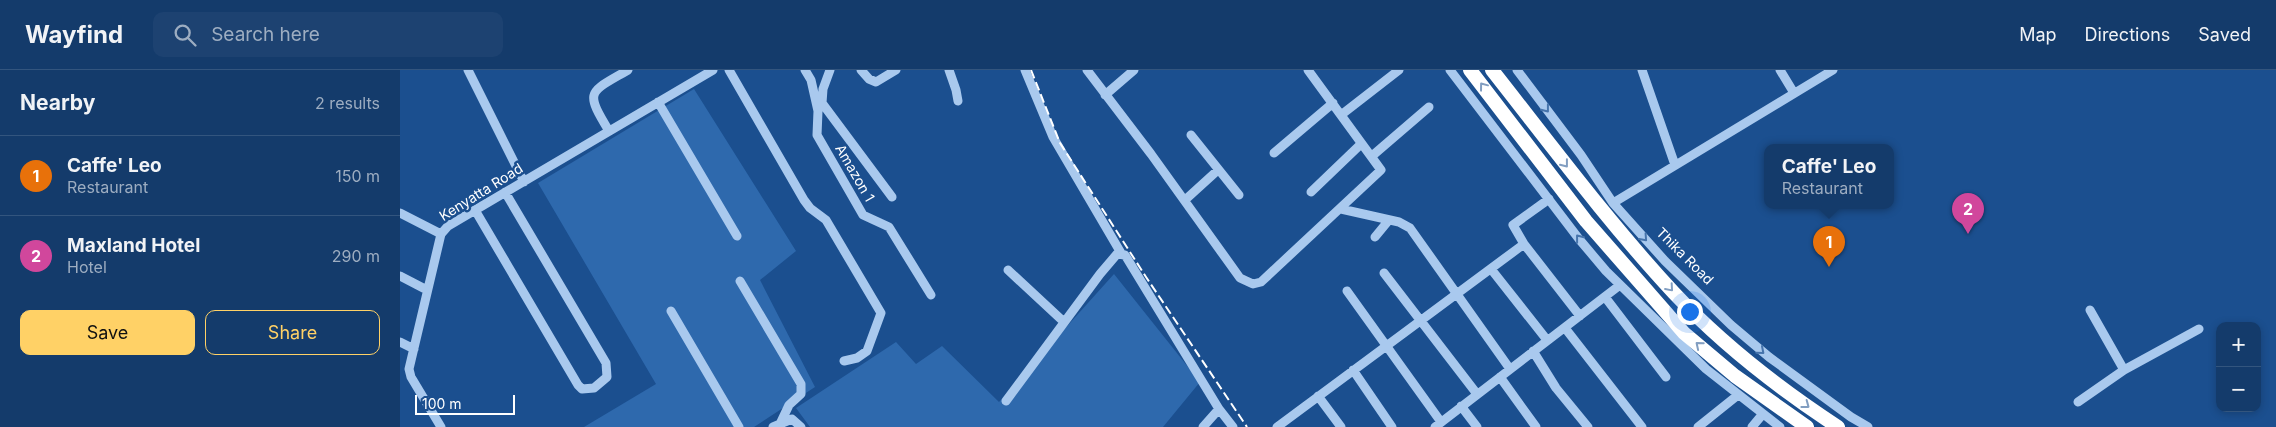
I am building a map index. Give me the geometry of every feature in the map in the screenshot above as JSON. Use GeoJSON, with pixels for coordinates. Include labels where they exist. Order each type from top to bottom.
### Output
{"type":"FeatureCollection","features":[{"type":"Feature","properties":{"kind":"highway"},"geometry":{"type":"LineString","coordinates":[[1470,70],[1586,221],[1684,333],[1735,376],[1807,427]]}},
{"type":"Feature","properties":{"kind":"highway"},"geometry":{"type":"LineString","coordinates":[[1492,70],[1587,192],[1675,294],[1745,359],[1838,427]]}},
{"type":"Feature","properties":{"kind":"street"},"geometry":{"type":"LineString","coordinates":[[468,70],[524,182]]}},
{"type":"Feature","properties":{"kind":"street"},"geometry":{"type":"LineString","coordinates":[[609,131],[594,106],[593,98],[599,88],[628,70]]}},
{"type":"Feature","properties":{"kind":"street","name":"Kenyatta Road"},"geometry":{"type":"LineString","coordinates":[[440,427],[411,377],[409,369],[441,234],[448,226],[713,70]]}},
{"type":"Feature","properties":{"kind":"street"},"geometry":{"type":"LineString","coordinates":[[729,70],[804,200],[810,208],[826,220],[881,313],[867,351],[857,358],[844,361]]}},
{"type":"Feature","properties":{"kind":"street","name":"Amazon 1"},"geometry":{"type":"LineString","coordinates":[[805,70],[811,80],[818,111],[817,135],[864,215],[889,227],[931,295]]}},
{"type":"Feature","properties":{"kind":"street"},"geometry":{"type":"LineString","coordinates":[[830,70],[822,103],[892,196]]}},
{"type":"Feature","properties":{"kind":"street"},"geometry":{"type":"LineString","coordinates":[[861,70],[869,79],[876,82],[896,70]]}},
{"type":"Feature","properties":{"kind":"street"},"geometry":{"type":"LineString","coordinates":[[949,70],[958,102]]}},
{"type":"Feature","properties":{"kind":"street"},"geometry":{"type":"LineString","coordinates":[[1025,70],[1053,137],[1121,253],[1125,254],[1219,409],[1233,427]]}},
{"type":"Feature","properties":{"kind":"street"},"geometry":{"type":"LineString","coordinates":[[1087,70],[1240,278],[1253,284],[1261,282],[1381,170],[1308,70]]}},
{"type":"Feature","properties":{"kind":"street"},"geometry":{"type":"LineString","coordinates":[[1105,95],[1134,70]]}},
{"type":"Feature","properties":{"kind":"street"},"geometry":{"type":"LineString","coordinates":[[1341,115],[1399,70]]}},
{"type":"Feature","properties":{"kind":"street"},"geometry":{"type":"LineString","coordinates":[[1450,70],[1579,239],[1620,285],[1706,369],[1762,415],[1780,427]]}},
{"type":"Feature","properties":{"kind":"street","name":"Thika Road"},"geometry":{"type":"LineString","coordinates":[[1517,70],[1581,155],[1613,203],[1665,261],[1731,325],[1768,357],[1850,417],[1868,427]]}},
{"type":"Feature","properties":{"kind":"street"},"geometry":{"type":"LineString","coordinates":[[1642,70],[1675,165]]}},
{"type":"Feature","properties":{"kind":"street"},"geometry":{"type":"LineString","coordinates":[[1780,70],[1794,93]]}},
{"type":"Feature","properties":{"kind":"street"},"geometry":{"type":"LineString","coordinates":[[1613,203],[1833,70]]}},
{"type":"Feature","properties":{"kind":"street"},"geometry":{"type":"LineString","coordinates":[[658,102],[738,236]]}},
{"type":"Feature","properties":{"kind":"street"},"geometry":{"type":"LineString","coordinates":[[1274,153],[1333,103]]}},
{"type":"Feature","properties":{"kind":"street"},"geometry":{"type":"LineString","coordinates":[[1372,156],[1429,107]]}},
{"type":"Feature","properties":{"kind":"street"},"geometry":{"type":"LineString","coordinates":[[1190,135],[1239,194]]}},
{"type":"Feature","properties":{"kind":"street"},"geometry":{"type":"LineString","coordinates":[[1311,192],[1361,144]]}},
{"type":"Feature","properties":{"kind":"street"},"geometry":{"type":"LineString","coordinates":[[1184,200],[1218,170]]}},
{"type":"Feature","properties":{"kind":"street"},"geometry":{"type":"LineString","coordinates":[[475,210],[578,385],[582,389],[594,388],[607,377],[606,363],[505,192]]}},
{"type":"Feature","properties":{"kind":"street"},"geometry":{"type":"LineString","coordinates":[[1549,199],[1513,225],[1524,244],[1580,316]]}},
{"type":"Feature","properties":{"kind":"street"},"geometry":{"type":"LineString","coordinates":[[1341,209],[1403,223],[1410,228],[1424,251],[1458,295],[1510,369]]}},
{"type":"Feature","properties":{"kind":"street"},"geometry":{"type":"LineString","coordinates":[[400,213],[441,234]]}},
{"type":"Feature","properties":{"kind":"street"},"geometry":{"type":"LineString","coordinates":[[1375,237],[1389,220]]}},
{"type":"Feature","properties":{"kind":"street"},"geometry":{"type":"LineString","coordinates":[[1277,427],[1458,295],[1524,244]]}},
{"type":"Feature","properties":{"kind":"street"},"geometry":{"type":"LineString","coordinates":[[1006,401],[1114,257],[1121,253]]}},
{"type":"Feature","properties":{"kind":"street"},"geometry":{"type":"LineString","coordinates":[[1491,269],[1547,340]]}},
{"type":"Feature","properties":{"kind":"street"},"geometry":{"type":"LineString","coordinates":[[1008,270],[1064,322]]}},
{"type":"Feature","properties":{"kind":"street"},"geometry":{"type":"LineString","coordinates":[[1384,273],[1477,394]]}},
{"type":"Feature","properties":{"kind":"street"},"geometry":{"type":"LineString","coordinates":[[400,276],[427,290]]}},
{"type":"Feature","properties":{"kind":"street"},"geometry":{"type":"LineString","coordinates":[[740,281],[801,384],[801,394],[789,405],[777,424]]}},
{"type":"Feature","properties":{"kind":"street"},"geometry":{"type":"LineString","coordinates":[[1347,291],[1386,346],[1437,426],[1620,285]]}},
{"type":"Feature","properties":{"kind":"street"},"geometry":{"type":"LineString","coordinates":[[1605,297],[1666,377]]}},
{"type":"Feature","properties":{"kind":"street"},"geometry":{"type":"LineString","coordinates":[[2090,310],[2124,370]]}},
{"type":"Feature","properties":{"kind":"street"},"geometry":{"type":"LineString","coordinates":[[671,311],[739,427]]}},
{"type":"Feature","properties":{"kind":"street"},"geometry":{"type":"LineString","coordinates":[[1565,328],[1642,427]]}},
{"type":"Feature","properties":{"kind":"street"},"geometry":{"type":"LineString","coordinates":[[2078,402],[2124,370],[2199,329]]}},
{"type":"Feature","properties":{"kind":"street"},"geometry":{"type":"LineString","coordinates":[[400,342],[414,349]]}},
{"type":"Feature","properties":{"kind":"street"},"geometry":{"type":"LineString","coordinates":[[1533,351],[1556,388],[1588,427]]}},
{"type":"Feature","properties":{"kind":"street"},"geometry":{"type":"LineString","coordinates":[[1353,370],[1392,427]]}},
{"type":"Feature","properties":{"kind":"street"},"geometry":{"type":"LineString","coordinates":[[1500,377],[1536,427]]}},
{"type":"Feature","properties":{"kind":"street"},"geometry":{"type":"LineString","coordinates":[[1698,427],[1738,395]]}},
{"type":"Feature","properties":{"kind":"street"},"geometry":{"type":"LineString","coordinates":[[1318,396],[1341,427]]}},
{"type":"Feature","properties":{"kind":"street"},"geometry":{"type":"LineString","coordinates":[[1461,406],[1477,427]]}},
{"type":"Feature","properties":{"kind":"street"},"geometry":{"type":"LineString","coordinates":[[1203,427],[1219,409]]}},
{"type":"Feature","properties":{"kind":"street"},"geometry":{"type":"LineString","coordinates":[[1752,427],[1762,415]]}},
{"type":"Feature","properties":{"kind":"street"},"geometry":{"type":"LineString","coordinates":[[777,424],[792,419],[801,427]]}},
{"type":"Feature","properties":{"kind":"shaded area"},"geometry":{"type":"Polygon","coordinates":[[[694,89],[796,251],[760,280],[815,387],[754,427],[584,427],[656,384],[538,183],[694,89]]]}},
{"type":"Feature","properties":{"kind":"shaded area"},"geometry":{"type":"Polygon","coordinates":[[[1114,274],[1200,382],[1163,427],[810,427],[796,408],[896,342],[916,364],[942,346],[999,402],[1114,274]]]}},
{"type":"Feature","properties":{"kind":"railway"},"geometry":{"type":"LineString","coordinates":[[1031,70],[1060,143],[1146,277],[1247,427]]}},
{"type":"Feature","properties":{"kind":"place","name":"Maxland Hotel"},"geometry":{"type":"Point","coordinates":[1968,234]}},
{"type":"Feature","properties":{"kind":"place","name":"Caffe' Leo"},"geometry":{"type":"Point","coordinates":[1829,267]}}]}
